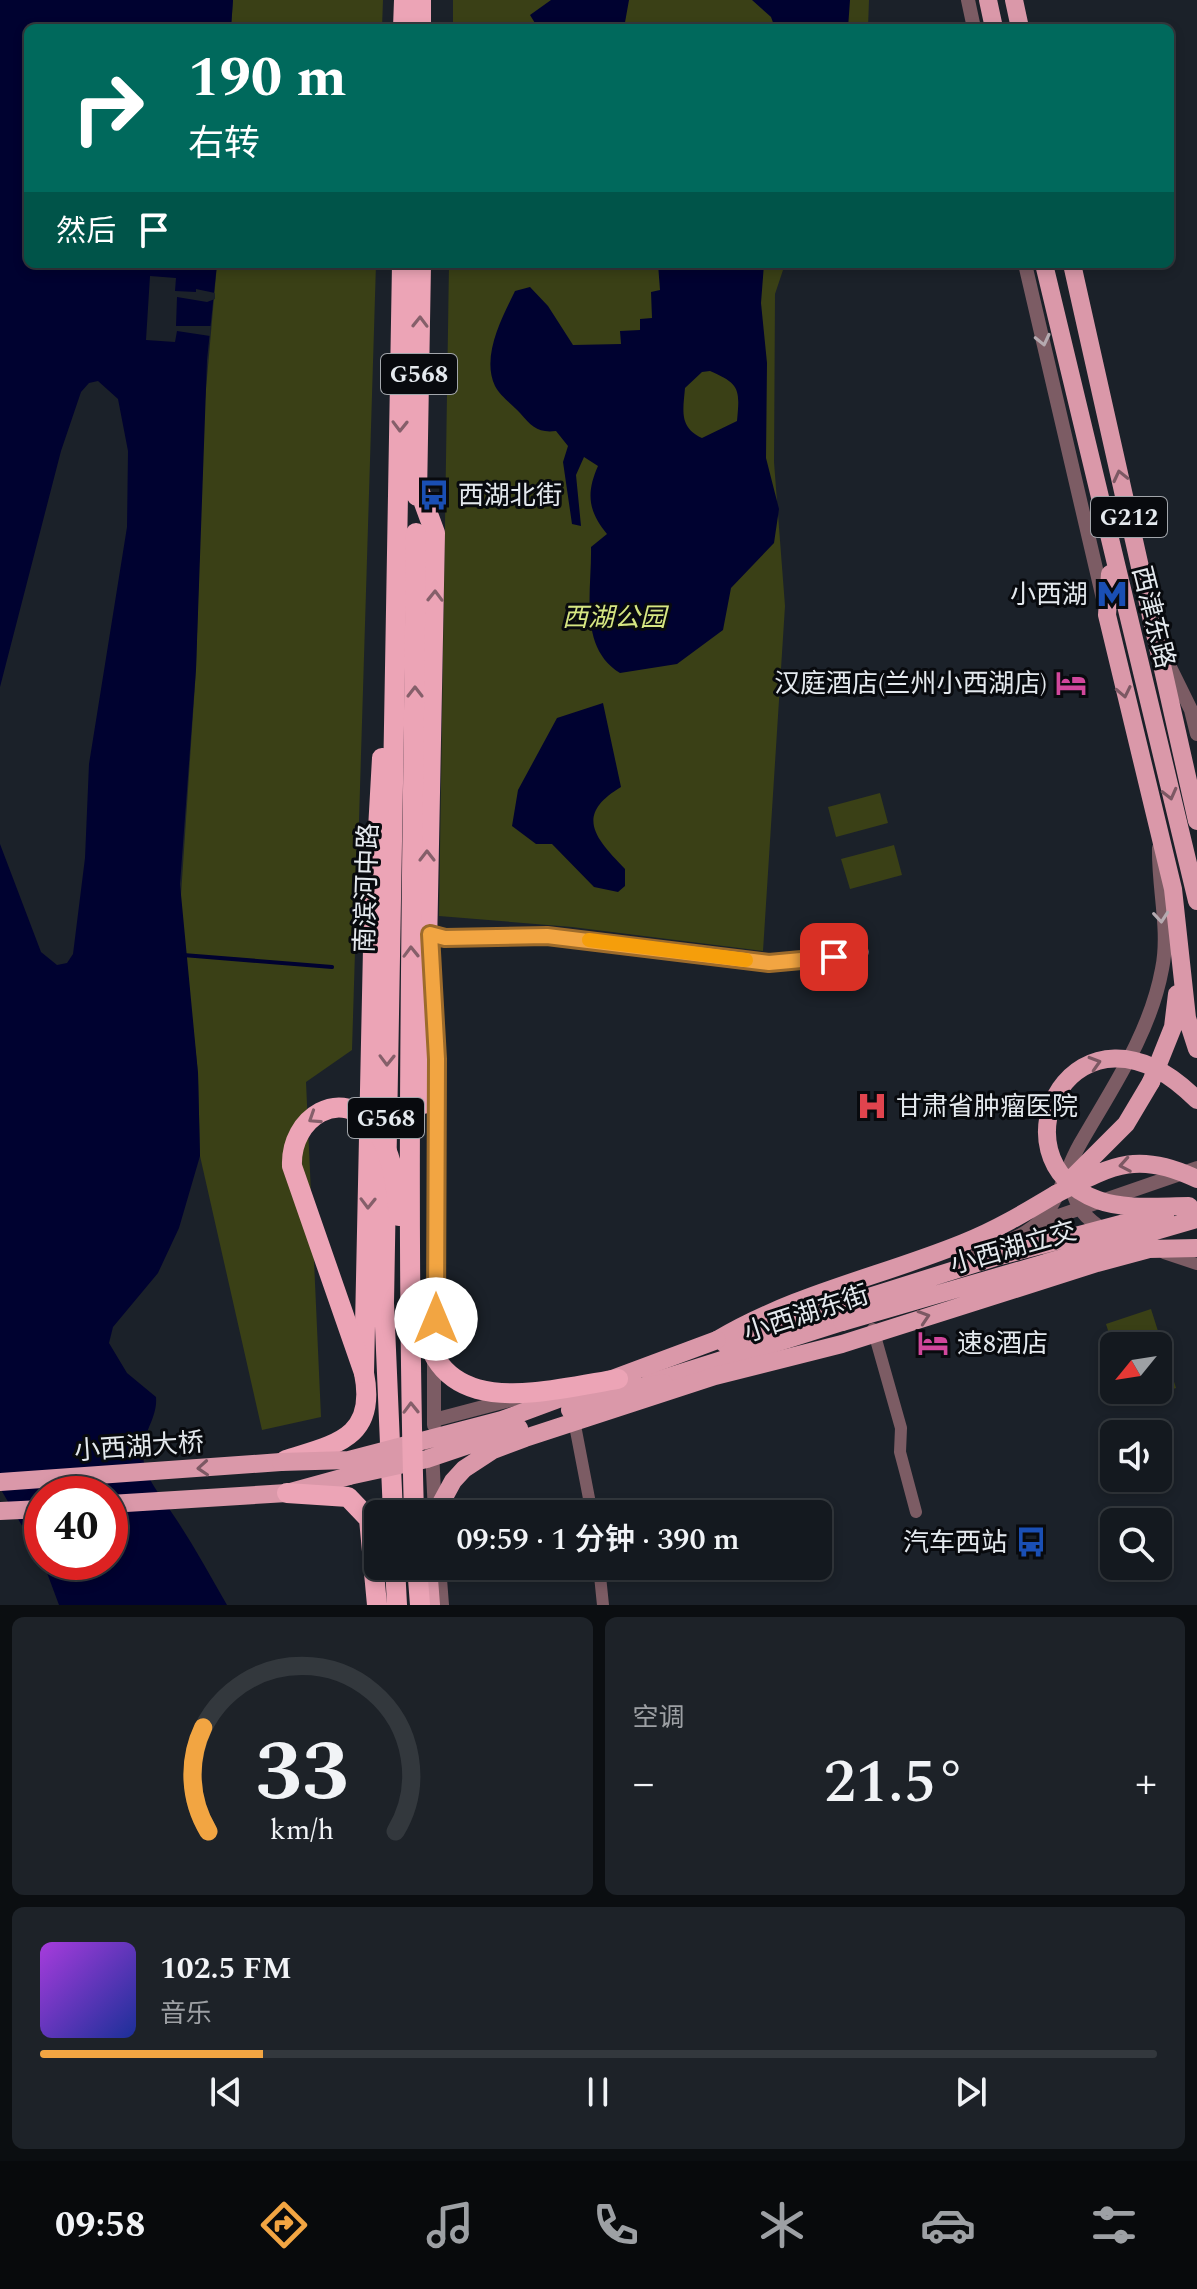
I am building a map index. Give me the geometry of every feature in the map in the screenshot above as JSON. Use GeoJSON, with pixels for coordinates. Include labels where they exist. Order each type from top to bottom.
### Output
{"type":"FeatureCollection","features":[{"type":"Feature","properties":{"kind":"highway"},"geometry":{"type":"LineString","coordinates":[[403,24],[404,0]]}},
{"type":"Feature","properties":{"kind":"highway"},"geometry":{"type":"LineString","coordinates":[[421,0],[421,24]]}},
{"type":"Feature","properties":{"kind":"highway","name":"南滨河中路"},"geometry":{"type":"LineString","coordinates":[[392,1500],[384,1303],[402,268]]}},
{"type":"Feature","properties":{"kind":"highway","name":"南滨河中路"},"geometry":{"type":"LineString","coordinates":[[414,1500],[410,1356],[411,862],[421,268]]}},
{"type":"Feature","properties":{"kind":"highway"},"geometry":{"type":"LineString","coordinates":[[417,484],[435,533],[427,861],[430,934],[423,1041],[420,1299],[427,1337],[440,1366],[457,1380],[484,1393],[506,1395],[626,1383]]}},
{"type":"Feature","properties":{"kind":"highway"},"geometry":{"type":"LineString","coordinates":[[364,1373],[374,901],[382,754],[396,730]]}},
{"type":"Feature","properties":{"kind":"highway"},"geometry":{"type":"LineString","coordinates":[[281,1462],[340,1442],[360,1425],[368,1390],[292,1166],[291,1148],[298,1131],[310,1117],[326,1110],[344,1109],[361,1115],[374,1127],[396,1176],[410,1356]]}},
{"type":"Feature","properties":{"kind":"highway"},"geometry":{"type":"LineString","coordinates":[[287,1493],[348,1497],[364,1514]]}},
{"type":"Feature","properties":{"kind":"highway"},"geometry":{"type":"LineString","coordinates":[[363,1605],[367,1580]]}},
{"type":"Feature","properties":{"kind":"highway"},"geometry":{"type":"LineString","coordinates":[[375,1580],[377,1605]]}},
{"type":"Feature","properties":{"kind":"highway"},"geometry":{"type":"LineString","coordinates":[[396,1580],[397,1605]]}},
{"type":"Feature","properties":{"kind":"highway"},"geometry":{"type":"LineString","coordinates":[[418,1580],[420,1605]]}},
{"type":"Feature","properties":{"kind":"main road"},"geometry":{"type":"LineString","coordinates":[[988,0],[993,24]]}},
{"type":"Feature","properties":{"kind":"main road"},"geometry":{"type":"LineString","coordinates":[[1014,0],[1019,24]]}},
{"type":"Feature","properties":{"kind":"main road","name":"西津东路"},"geometry":{"type":"LineString","coordinates":[[1045,268],[1195,895]]}},
{"type":"Feature","properties":{"kind":"main road","name":"西津东路"},"geometry":{"type":"LineString","coordinates":[[1073,268],[1197,821]]}},
{"type":"Feature","properties":{"kind":"main road"},"geometry":{"type":"LineString","coordinates":[[1112,555],[1107,615],[1173,889],[1187,1018],[1196,1046]]}},
{"type":"Feature","properties":{"kind":"main road"},"geometry":{"type":"LineString","coordinates":[[1186,770],[1197,812]]}},
{"type":"Feature","properties":{"kind":"main road"},"geometry":{"type":"LineString","coordinates":[[1056,1194],[1126,1124],[1151,1082],[1173,1027],[1181,959]]}},
{"type":"Feature","properties":{"kind":"main road"},"geometry":{"type":"LineString","coordinates":[[1195,1214],[1099,1201],[1076,1189],[1061,1175],[1048,1146],[1047,1118],[1057,1088],[1078,1068],[1108,1059],[1133,1059],[1160,1069],[1197,1100]]}},
{"type":"Feature","properties":{"kind":"main road"},"geometry":{"type":"LineString","coordinates":[[572,1418],[626,1383],[852,1281],[963,1244],[1104,1169],[1129,1162],[1155,1162],[1197,1179]]}},
{"type":"Feature","properties":{"kind":"main road"},"geometry":{"type":"LineString","coordinates":[[128,1503],[287,1493],[427,1459],[626,1383],[981,1261],[1195,1214]]}},
{"type":"Feature","properties":{"kind":"main road","name":"小西湖立交"},"geometry":{"type":"LineString","coordinates":[[626,1383],[842,1322],[1195,1214]]}},
{"type":"Feature","properties":{"kind":"main road"},"geometry":{"type":"LineString","coordinates":[[443,1500],[464,1469],[493,1450],[572,1418],[715,1376],[842,1344],[1025,1284],[1149,1249],[1197,1248]]}},
{"type":"Feature","properties":{"kind":"main road"},"geometry":{"type":"LineString","coordinates":[[626,1383],[715,1376]]}},
{"type":"Feature","properties":{"kind":"main road","name":"小西湖大桥"},"geometry":{"type":"LineString","coordinates":[[0,1482],[349,1460],[502,1420],[626,1383]]}},
{"type":"Feature","properties":{"kind":"main road"},"geometry":{"type":"LineString","coordinates":[[0,1511],[24,1510]]}},
{"type":"Feature","properties":{"kind":"main road"},"geometry":{"type":"LineString","coordinates":[[429,1580],[431,1605]]}},
{"type":"Feature","properties":{"kind":"street"},"geometry":{"type":"LineString","coordinates":[[968,0],[973,24]]}},
{"type":"Feature","properties":{"kind":"street","name":"西津东路"},"geometry":{"type":"LineString","coordinates":[[1026,268],[1107,615]]}},
{"type":"Feature","properties":{"kind":"street","name":"西津东路"},"geometry":{"type":"LineString","coordinates":[[1157,640],[1191,710],[1197,734]]}},
{"type":"Feature","properties":{"kind":"street","name":"小西湖东街"},"geometry":{"type":"LineString","coordinates":[[434,1420],[662,1362],[997,1247],[1038,1223],[1056,1200],[1070,1166],[1148,1017],[1163,967],[1159,839]]}},
{"type":"Feature","properties":{"kind":"street"},"geometry":{"type":"LineString","coordinates":[[434,1500],[432,1461],[437,1059],[430,934],[445,938],[583,939],[769,963],[805,962],[863,952]]}},
{"type":"Feature","properties":{"kind":"street"},"geometry":{"type":"LineString","coordinates":[[1070,1166],[1072,1193],[1083,1217],[1115,1237],[1197,1264]]}},
{"type":"Feature","properties":{"kind":"street"},"geometry":{"type":"LineString","coordinates":[[1051,1257],[1038,1223],[1197,1168]]}},
{"type":"Feature","properties":{"kind":"street","name":"小西湖东街"},"geometry":{"type":"LineString","coordinates":[[432,1461],[572,1418],[1051,1257],[1195,1214]]}},
{"type":"Feature","properties":{"kind":"street"},"geometry":{"type":"LineString","coordinates":[[870,1318],[901,1428],[900,1452],[916,1512]]}},
{"type":"Feature","properties":{"kind":"street"},"geometry":{"type":"LineString","coordinates":[[572,1418],[589,1500]]}},
{"type":"Feature","properties":{"kind":"street"},"geometry":{"type":"LineString","coordinates":[[440,1580],[442,1605]]}},
{"type":"Feature","properties":{"kind":"street"},"geometry":{"type":"LineString","coordinates":[[600,1580],[603,1605]]}},
{"type":"Feature","properties":{"kind":"green space"},"geometry":{"type":"Polygon","coordinates":[[[233,0],[383,0],[382,24],[231,24],[233,0]]]}},
{"type":"Feature","properties":{"kind":"green space"},"geometry":{"type":"Polygon","coordinates":[[[453,0],[869,0],[868,24],[453,24],[453,0]]]}},
{"type":"Feature","properties":{"kind":"green space"},"geometry":{"type":"Polygon","coordinates":[[[217,268],[376,268],[352,1050],[306,1082],[321,1417],[262,1430],[200,1156],[198,1073],[180,910],[196,669],[203,423],[217,268]]]}},
{"type":"Feature","properties":{"kind":"green space","name":"西湖公园"},"geometry":{"type":"Polygon","coordinates":[[[449,268],[784,268],[775,294],[774,462],[785,606],[763,951],[572,927],[439,916],[449,268]]]}},
{"type":"Feature","properties":{"kind":"green space"},"geometry":{"type":"Polygon","coordinates":[[[880,793],[888,823],[836,837],[828,807],[880,793]]]}},
{"type":"Feature","properties":{"kind":"green space"},"geometry":{"type":"Polygon","coordinates":[[[894,845],[902,875],[850,889],[841,859],[894,845]]]}},
{"type":"Feature","properties":{"kind":"green space"},"geometry":{"type":"Polygon","coordinates":[[[1151,1309],[1158,1332],[1108,1332],[1106,1324],[1151,1309]]]}},
{"type":"Feature","properties":{"kind":"water"},"geometry":{"type":"Polygon","coordinates":[[[0,0],[233,0],[231,24],[24,24],[24,268],[217,268],[207,360],[196,669],[180,884],[198,1073],[200,1156],[179,1228],[158,1273],[113,1327],[109,1343],[127,1373],[156,1397],[143,1449],[147,1473],[227,1605],[59,1605],[50,1580],[128,1580],[128,1476],[24,1476],[24,1529],[0,1488],[0,844],[41,952],[57,965],[67,963],[73,954],[85,858],[89,764],[127,527],[128,451],[118,399],[98,381],[89,383],[81,392],[61,451],[0,687],[0,0]]]}},
{"type":"Feature","properties":{"kind":"water"},"geometry":{"type":"Polygon","coordinates":[[[551,0],[629,0],[625,24],[536,24],[530,15],[551,0]]]}},
{"type":"Feature","properties":{"kind":"water"},"geometry":{"type":"Polygon","coordinates":[[[752,0],[850,0],[848,24],[774,24],[771,17],[752,0]]]}},
{"type":"Feature","properties":{"kind":"water"},"geometry":{"type":"Polygon","coordinates":[[[658,268],[764,268],[761,303],[767,363],[766,458],[779,509],[774,543],[731,588],[723,630],[677,664],[620,673],[598,649],[590,617],[591,547],[607,534],[591,502],[598,466],[584,457],[576,475],[581,526],[572,524],[563,462],[568,446],[556,431],[540,430],[532,425],[503,397],[495,386],[490,362],[495,337],[515,291],[530,287],[548,306],[573,345],[621,344],[620,331],[640,330],[640,319],[652,318],[651,292],[660,290],[658,268]],[[710,371],[702,372],[685,388],[684,418],[689,429],[702,438],[737,421],[738,395],[733,384],[710,371]]]}},
{"type":"Feature","properties":{"kind":"water"},"geometry":{"type":"Polygon","coordinates":[[[603,703],[621,787],[598,807],[594,827],[605,847],[625,869],[625,886],[618,892],[594,887],[552,844],[536,844],[512,826],[518,790],[557,718],[603,703]]]}},
{"type":"Feature","properties":{"kind":"pier"},"geometry":{"type":"Polygon","coordinates":[[[150,276],[176,278],[175,291],[196,292],[196,289],[215,293],[215,299],[207,302],[177,297],[176,326],[211,326],[210,336],[177,331],[175,342],[146,340],[150,276]]]}},
{"type":"Feature","properties":{"kind":"waterway"},"geometry":{"type":"LineString","coordinates":[[183,955],[332,967]]}},
{"type":"Feature","properties":{"kind":"slow traffic"},"geometry":{"type":"LineString","coordinates":[[589,940],[746,960]]}},
{"type":"Feature","properties":{"kind":"place","name":"西湖北街"},"geometry":{"type":"Point","coordinates":[434,495]}},
{"type":"Feature","properties":{"kind":"place","name":"小西湖"},"geometry":{"type":"Point","coordinates":[1112,594]}},
{"type":"Feature","properties":{"kind":"place","name":"汉庭酒店(兰州小西湖店)"},"geometry":{"type":"Point","coordinates":[1071,683]}},
{"type":"Feature","properties":{"kind":"place","name":"甘肃省肿瘤医院"},"geometry":{"type":"Point","coordinates":[872,1106]}},
{"type":"Feature","properties":{"kind":"place","name":"速8酒店"},"geometry":{"type":"Point","coordinates":[933,1343]}},
{"type":"Feature","properties":{"kind":"place","name":"汽车西站"},"geometry":{"type":"Point","coordinates":[1031,1542]}},
{"type":"Feature","properties":{"kind":"route"},"geometry":{"type":"LineString","coordinates":[[436,1319],[437,1059],[430,934],[445,938],[571,938],[769,963],[834,957]]}}]}
